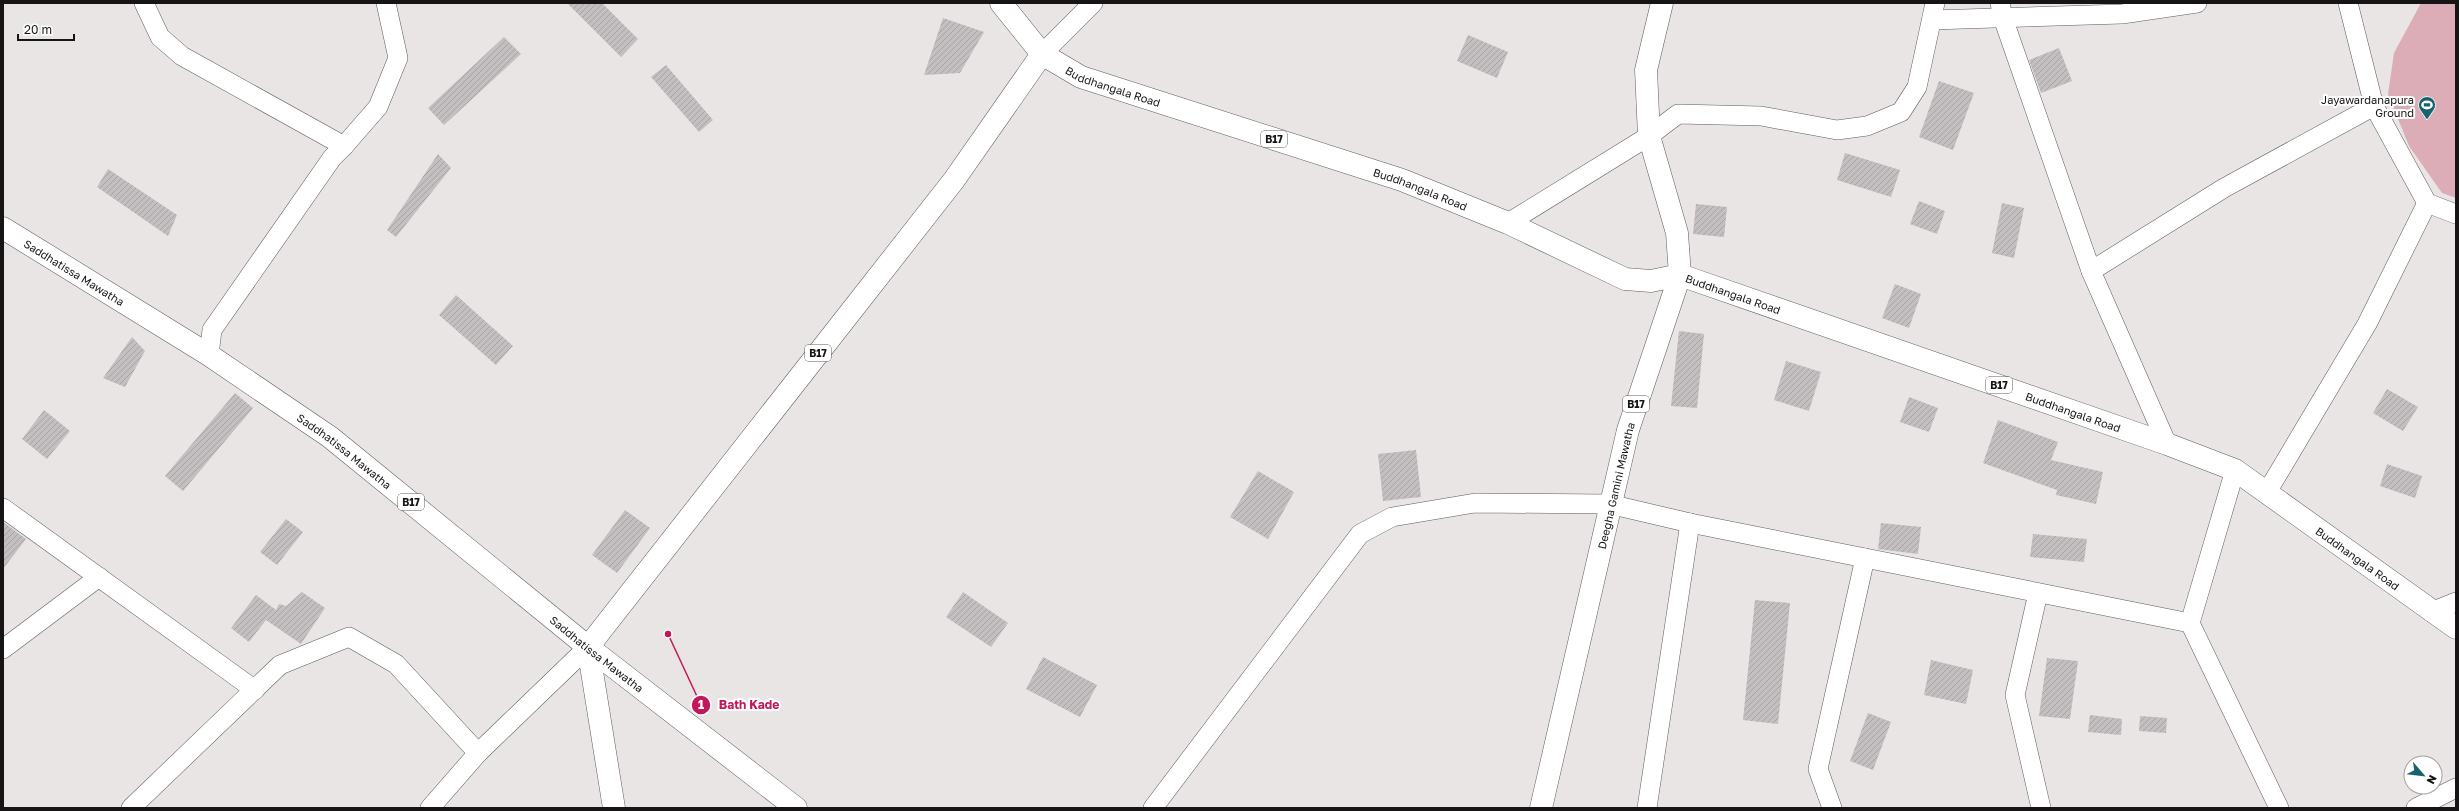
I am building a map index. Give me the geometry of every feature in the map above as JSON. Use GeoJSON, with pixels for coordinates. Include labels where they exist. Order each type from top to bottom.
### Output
{"type":"FeatureCollection","features":[{"type":"Feature","properties":{"kind":"main road","name":"Buddhangala Road"},"geometry":{"type":"LineString","coordinates":[[1001,3],[1042,54],[1081,78],[1402,180],[1508,223],[1625,279],[1651,281],[1680,275],[2167,444],[2235,470],[2431,612],[2456,628]]}},
{"type":"Feature","properties":{"kind":"main road","name":"Deegha Gamini Mawatha"},"geometry":{"type":"LineString","coordinates":[[1542,808],[1609,504],[1628,430],[1680,275],[1677,232],[1649,136],[1646,70],[1662,3]]}},
{"type":"Feature","properties":{"kind":"main road","name":"B17"},"geometry":{"type":"LineString","coordinates":[[588,647],[954,180],[1042,54]]}},
{"type":"Feature","properties":{"kind":"main road","name":"Saddhatissa Mawatha"},"geometry":{"type":"LineString","coordinates":[[3,228],[209,355],[330,437],[588,647],[796,808]]}},
{"type":"Feature","properties":{"kind":"main road"},"geometry":{"type":"LineString","coordinates":[[588,647],[614,808]]}},
{"type":"Feature","properties":{"kind":"street"},"geometry":{"type":"LineString","coordinates":[[144,3],[160,37],[182,56],[344,146]]}},
{"type":"Feature","properties":{"kind":"street"},"geometry":{"type":"LineString","coordinates":[[209,355],[212,330],[332,158],[378,107],[398,58],[386,3]]}},
{"type":"Feature","properties":{"kind":"street"},"geometry":{"type":"LineString","coordinates":[[1042,54],[1093,3]]}},
{"type":"Feature","properties":{"kind":"street"},"geometry":{"type":"LineString","coordinates":[[2348,3],[2374,106],[2427,203],[2456,214]]}},
{"type":"Feature","properties":{"kind":"street"},"geometry":{"type":"LineString","coordinates":[[1508,223],[1649,136],[1678,114],[1760,116],[1837,130],[1867,126],[1901,112],[1917,88],[1934,12],[2001,11],[2122,14],[2186,4]]}},
{"type":"Feature","properties":{"kind":"street"},"geometry":{"type":"LineString","coordinates":[[2001,11],[2091,271],[2167,444]]}},
{"type":"Feature","properties":{"kind":"street"},"geometry":{"type":"LineString","coordinates":[[2091,271],[2224,188],[2374,106]]}},
{"type":"Feature","properties":{"kind":"street"},"geometry":{"type":"LineString","coordinates":[[2267,492],[2367,324],[2427,203]]}},
{"type":"Feature","properties":{"kind":"street"},"geometry":{"type":"LineString","coordinates":[[2235,470],[2190,623],[2279,808]]}},
{"type":"Feature","properties":{"kind":"street"},"geometry":{"type":"LineString","coordinates":[[1153,808],[1360,534],[1392,517],[1475,503],[1609,504],[1690,523],[2190,623]]}},
{"type":"Feature","properties":{"kind":"street"},"geometry":{"type":"LineString","coordinates":[[3,508],[255,690]]}},
{"type":"Feature","properties":{"kind":"street"},"geometry":{"type":"LineString","coordinates":[[1647,808],[1690,523]]}},
{"type":"Feature","properties":{"kind":"street"},"geometry":{"type":"LineString","coordinates":[[1832,808],[1818,769],[1865,558]]}},
{"type":"Feature","properties":{"kind":"street"},"geometry":{"type":"LineString","coordinates":[[3,649],[99,577]]}},
{"type":"Feature","properties":{"kind":"street"},"geometry":{"type":"LineString","coordinates":[[2038,593],[2015,695],[2042,808]]}},
{"type":"Feature","properties":{"kind":"street"},"geometry":{"type":"LineString","coordinates":[[2431,612],[2456,602]]}},
{"type":"Feature","properties":{"kind":"street"},"geometry":{"type":"LineString","coordinates":[[131,808],[280,665],[349,637],[396,664],[478,753]]}},
{"type":"Feature","properties":{"kind":"street"},"geometry":{"type":"LineString","coordinates":[[430,808],[478,753],[588,647]]}},
{"type":"Feature","properties":{"kind":"street"},"geometry":{"type":"LineString","coordinates":[[2416,808],[2456,788]]}},
{"type":"Feature","properties":{"kind":"shaded area","name":"Jayawardanapura Ground"},"geometry":{"type":"Polygon","coordinates":[[[2421,3],[2456,3],[2456,198],[2442,193],[2409,146],[2388,94],[2394,53],[2421,3]]]}},
{"type":"Feature","properties":{"kind":"building"},"geometry":{"type":"Polygon","coordinates":[[[567,3],[602,3],[638,39],[621,57],[567,3]]]}},
{"type":"Feature","properties":{"kind":"building"},"geometry":{"type":"Polygon","coordinates":[[[943,18],[984,32],[960,73],[924,75],[943,18]]]}},
{"type":"Feature","properties":{"kind":"building"},"geometry":{"type":"Polygon","coordinates":[[[1468,35],[1508,52],[1497,78],[1457,61],[1468,35]]]}},
{"type":"Feature","properties":{"kind":"building"},"geometry":{"type":"Polygon","coordinates":[[[504,37],[521,54],[444,125],[428,108],[504,37]]]}},
{"type":"Feature","properties":{"kind":"building"},"geometry":{"type":"Polygon","coordinates":[[[2059,48],[2072,81],[2041,93],[2029,60],[2059,48]]]}},
{"type":"Feature","properties":{"kind":"building"},"geometry":{"type":"Polygon","coordinates":[[[666,65],[713,120],[699,132],[651,77],[666,65]]]}},
{"type":"Feature","properties":{"kind":"building"},"geometry":{"type":"Polygon","coordinates":[[[1939,81],[1974,93],[1953,150],[1919,137],[1939,81]]]}},
{"type":"Feature","properties":{"kind":"building"},"geometry":{"type":"Polygon","coordinates":[[[1845,153],[1900,170],[1891,197],[1837,180],[1845,153]]]}},
{"type":"Feature","properties":{"kind":"building"},"geometry":{"type":"Polygon","coordinates":[[[438,154],[451,168],[396,237],[387,230],[438,154]]]}},
{"type":"Feature","properties":{"kind":"building"},"geometry":{"type":"Polygon","coordinates":[[[108,169],[177,215],[168,236],[97,187],[108,169]]]}},
{"type":"Feature","properties":{"kind":"building"},"geometry":{"type":"Polygon","coordinates":[[[1919,201],[1945,211],[1937,234],[1910,224],[1919,201]]]}},
{"type":"Feature","properties":{"kind":"building"},"geometry":{"type":"Polygon","coordinates":[[[2002,203],[2024,208],[2014,258],[1992,253],[2002,203]]]}},
{"type":"Feature","properties":{"kind":"building"},"geometry":{"type":"Polygon","coordinates":[[[1696,204],[1727,207],[1724,237],[1693,234],[1696,204]]]}},
{"type":"Feature","properties":{"kind":"building"},"geometry":{"type":"Polygon","coordinates":[[[1895,284],[1921,294],[1909,328],[1882,318],[1895,284]]]}},
{"type":"Feature","properties":{"kind":"building"},"geometry":{"type":"Polygon","coordinates":[[[456,295],[513,346],[496,365],[439,315],[456,295]]]}},
{"type":"Feature","properties":{"kind":"building"},"geometry":{"type":"Polygon","coordinates":[[[1679,331],[1704,334],[1697,408],[1671,406],[1679,331]]]}},
{"type":"Feature","properties":{"kind":"building"},"geometry":{"type":"Polygon","coordinates":[[[132,337],[145,351],[125,387],[103,378],[132,337]]]}},
{"type":"Feature","properties":{"kind":"building"},"geometry":{"type":"Polygon","coordinates":[[[1786,361],[1821,372],[1809,411],[1774,400],[1786,361]]]}},
{"type":"Feature","properties":{"kind":"building"},"geometry":{"type":"Polygon","coordinates":[[[2387,389],[2418,407],[2403,431],[2373,413],[2387,389]]]}},
{"type":"Feature","properties":{"kind":"building"},"geometry":{"type":"Polygon","coordinates":[[[235,393],[253,408],[183,491],[165,476],[235,393]]]}},
{"type":"Feature","properties":{"kind":"building"},"geometry":{"type":"Polygon","coordinates":[[[1909,397],[1938,408],[1929,432],[1900,422],[1909,397]]]}},
{"type":"Feature","properties":{"kind":"building"},"geometry":{"type":"Polygon","coordinates":[[[44,410],[70,431],[47,459],[22,439],[44,410]]]}},
{"type":"Feature","properties":{"kind":"building"},"geometry":{"type":"Polygon","coordinates":[[[1998,420],[2058,442],[2051,460],[2103,472],[2096,504],[2056,495],[2057,490],[1983,463],[1998,420]]]}},
{"type":"Feature","properties":{"kind":"building"},"geometry":{"type":"Polygon","coordinates":[[[1416,450],[1421,497],[1383,501],[1378,454],[1416,450]]]}},
{"type":"Feature","properties":{"kind":"building"},"geometry":{"type":"Polygon","coordinates":[[[2387,464],[2422,476],[2415,498],[2380,486],[2387,464]]]}},
{"type":"Feature","properties":{"kind":"building"},"geometry":{"type":"Polygon","coordinates":[[[1258,471],[1294,492],[1268,539],[1230,517],[1258,471]]]}},
{"type":"Feature","properties":{"kind":"building"},"geometry":{"type":"Polygon","coordinates":[[[625,510],[650,528],[617,573],[592,555],[625,510]]]}},
{"type":"Feature","properties":{"kind":"building"},"geometry":{"type":"Polygon","coordinates":[[[286,519],[303,532],[277,565],[260,552],[286,519]]]}},
{"type":"Feature","properties":{"kind":"building"},"geometry":{"type":"Polygon","coordinates":[[[3,522],[26,539],[3,569],[3,522]]]}},
{"type":"Feature","properties":{"kind":"building"},"geometry":{"type":"Polygon","coordinates":[[[1881,523],[1921,527],[1918,554],[1878,549],[1881,523]]]}},
{"type":"Feature","properties":{"kind":"building"},"geometry":{"type":"Polygon","coordinates":[[[2033,534],[2087,539],[2084,562],[2030,557],[2033,534]]]}},
{"type":"Feature","properties":{"kind":"building"},"geometry":{"type":"Polygon","coordinates":[[[302,592],[325,608],[301,644],[266,620],[249,642],[231,628],[256,595],[276,610],[279,604],[286,606],[302,592]]]}},
{"type":"Feature","properties":{"kind":"building"},"geometry":{"type":"Polygon","coordinates":[[[963,592],[1008,623],[991,647],[946,617],[963,592]]]}},
{"type":"Feature","properties":{"kind":"building"},"geometry":{"type":"Polygon","coordinates":[[[1755,600],[1790,603],[1778,724],[1743,720],[1755,600]]]}},
{"type":"Feature","properties":{"kind":"building"},"geometry":{"type":"Polygon","coordinates":[[[1043,657],[1097,685],[1080,717],[1026,689],[1043,657]]]}},
{"type":"Feature","properties":{"kind":"building"},"geometry":{"type":"Polygon","coordinates":[[[2047,658],[2078,661],[2070,719],[2039,716],[2047,658]]]}},
{"type":"Feature","properties":{"kind":"building"},"geometry":{"type":"Polygon","coordinates":[[[1931,660],[1973,670],[1966,704],[1924,695],[1931,660]]]}},
{"type":"Feature","properties":{"kind":"building"},"geometry":{"type":"Polygon","coordinates":[[[1868,713],[1891,722],[1873,770],[1850,761],[1868,713]]]}},
{"type":"Feature","properties":{"kind":"building"},"geometry":{"type":"Polygon","coordinates":[[[2090,715],[2122,719],[2121,735],[2088,732],[2090,715]]]}},
{"type":"Feature","properties":{"kind":"building"},"geometry":{"type":"Polygon","coordinates":[[[2140,716],[2167,718],[2166,733],[2139,731],[2140,716]]]}},
{"type":"Feature","properties":{"kind":"place","name":"Jayawardanapura Ground"},"geometry":{"type":"Point","coordinates":[2427,120]}},
{"type":"Feature","properties":{"kind":"place","name":"Bath Kade"},"geometry":{"type":"Point","coordinates":[668,634]}}]}
